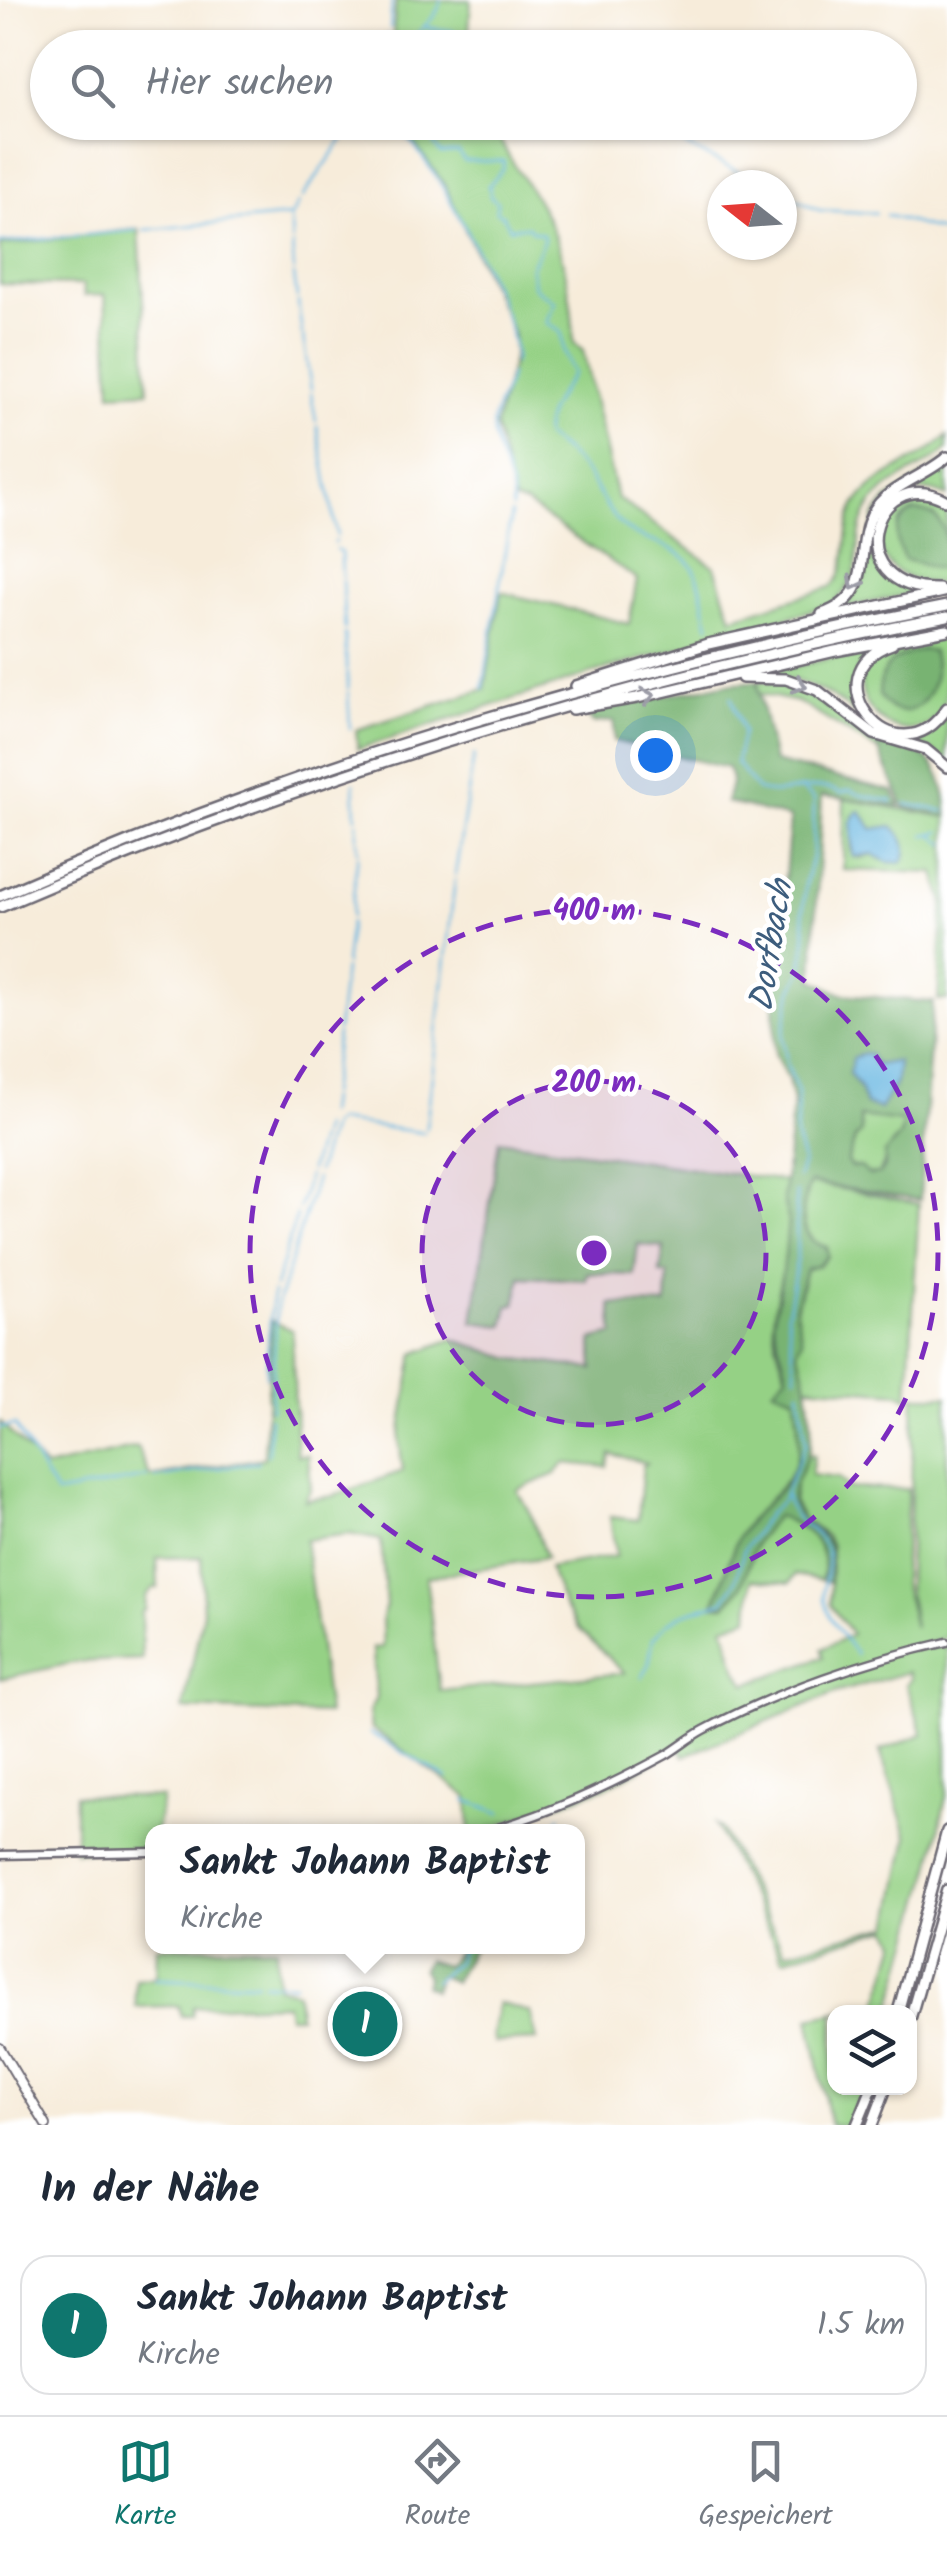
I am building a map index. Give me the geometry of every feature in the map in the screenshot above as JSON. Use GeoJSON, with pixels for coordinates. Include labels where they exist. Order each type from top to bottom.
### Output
{"type":"FeatureCollection","features":[{"type":"Feature","properties":{"kind":"highway"},"geometry":{"type":"LineString","coordinates":[[0,896],[173,824],[592,680],[828,612],[845,600],[860,581],[868,526],[878,505],[947,457]]}},
{"type":"Feature","properties":{"kind":"highway"},"geometry":{"type":"LineString","coordinates":[[947,501],[928,494],[903,496],[886,507],[874,534],[877,555],[890,574],[907,585],[947,590]]}},
{"type":"Feature","properties":{"kind":"highway"},"geometry":{"type":"LineString","coordinates":[[762,630],[947,590]]}},
{"type":"Feature","properties":{"kind":"highway"},"geometry":{"type":"LineString","coordinates":[[522,705],[786,638],[947,606]]}},
{"type":"Feature","properties":{"kind":"highway"},"geometry":{"type":"LineString","coordinates":[[368,760],[679,674],[947,616]]}},
{"type":"Feature","properties":{"kind":"highway"},"geometry":{"type":"LineString","coordinates":[[530,716],[947,631]]}},
{"type":"Feature","properties":{"kind":"highway"},"geometry":{"type":"LineString","coordinates":[[947,631],[879,649],[862,668],[857,694],[862,710],[876,726],[901,734],[916,734],[947,708]]}},
{"type":"Feature","properties":{"kind":"highway"},"geometry":{"type":"LineString","coordinates":[[704,683],[761,676],[801,684],[836,702],[874,734],[925,749],[947,767]]}},
{"type":"Feature","properties":{"kind":"highway"},"geometry":{"type":"LineString","coordinates":[[0,907],[346,767]]}},
{"type":"Feature","properties":{"kind":"highway"},"geometry":{"type":"LineString","coordinates":[[900,2005],[947,1832]]}},
{"type":"Feature","properties":{"kind":"highway"},"geometry":{"type":"LineString","coordinates":[[914,2005],[947,1890]]}},
{"type":"Feature","properties":{"kind":"highway"},"geometry":{"type":"LineString","coordinates":[[858,2125],[869,2095]]}},
{"type":"Feature","properties":{"kind":"highway"},"geometry":{"type":"LineString","coordinates":[[872,2125],[883,2095]]}},
{"type":"Feature","properties":{"kind":"main road"},"geometry":{"type":"LineString","coordinates":[[0,2048],[46,2125]]}},
{"type":"Feature","properties":{"kind":"street"},"geometry":{"type":"LineString","coordinates":[[512,1824],[543,1815],[606,1787],[708,1728],[797,1689],[916,1648],[947,1642]]}},
{"type":"Feature","properties":{"kind":"street"},"geometry":{"type":"LineString","coordinates":[[0,1855],[145,1852]]}},
{"type":"Feature","properties":{"kind":"green space"},"geometry":{"type":"Polygon","coordinates":[[[396,0],[471,0],[469,30],[393,30],[396,0]]]}},
{"type":"Feature","properties":{"kind":"green space"},"geometry":{"type":"Polygon","coordinates":[[[412,140],[501,140],[548,221],[561,254],[574,343],[583,351],[617,498],[715,567],[732,618],[831,587],[842,570],[851,516],[864,494],[947,436],[947,449],[942,454],[894,483],[871,505],[860,531],[852,580],[831,605],[590,674],[358,749],[356,730],[485,689],[501,592],[629,624],[637,579],[526,504],[514,501],[495,426],[513,359],[514,335],[444,184],[412,140]]]}},
{"type":"Feature","properties":{"kind":"green space"},"geometry":{"type":"Polygon","coordinates":[[[139,229],[148,391],[111,393],[105,295],[84,296],[83,285],[0,284],[0,245],[139,229]]]}},
{"type":"Feature","properties":{"kind":"green space"},"geometry":{"type":"Polygon","coordinates":[[[947,460],[947,497],[927,491],[908,492],[892,499],[873,525],[874,516],[888,498],[947,460]]]}},
{"type":"Feature","properties":{"kind":"green space"},"geometry":{"type":"Polygon","coordinates":[[[921,497],[947,506],[947,583],[920,582],[900,574],[886,561],[880,546],[880,530],[886,515],[900,503],[921,497]]]}},
{"type":"Feature","properties":{"kind":"green space"},"geometry":{"type":"Polygon","coordinates":[[[914,511],[933,515],[943,528],[947,567],[942,570],[905,560],[901,553],[898,526],[914,511]]]}},
{"type":"Feature","properties":{"kind":"green space"},"geometry":{"type":"Polygon","coordinates":[[[870,541],[874,561],[887,577],[921,592],[842,608],[864,578],[870,541]]]}},
{"type":"Feature","properties":{"kind":"green space"},"geometry":{"type":"Polygon","coordinates":[[[947,635],[946,697],[933,720],[916,730],[897,728],[879,718],[866,703],[861,685],[867,666],[894,647],[947,635]]]}},
{"type":"Feature","properties":{"kind":"green space"},"geometry":{"type":"Polygon","coordinates":[[[871,649],[858,672],[855,694],[861,713],[874,728],[891,736],[911,738],[930,731],[947,714],[947,762],[925,748],[878,732],[822,691],[760,674],[871,649]]]}},
{"type":"Feature","properties":{"kind":"green space"},"geometry":{"type":"Polygon","coordinates":[[[924,649],[932,651],[935,665],[929,692],[912,709],[890,707],[879,695],[886,668],[897,658],[924,649]]]}},
{"type":"Feature","properties":{"kind":"green space"},"geometry":{"type":"Polygon","coordinates":[[[757,681],[807,695],[880,742],[879,751],[798,702],[760,694],[757,681]]]}},
{"type":"Feature","properties":{"kind":"green space"},"geometry":{"type":"Polygon","coordinates":[[[757,681],[774,762],[893,791],[900,806],[822,796],[813,979],[842,994],[933,1002],[920,1200],[810,1183],[804,1202],[806,1230],[810,1238],[827,1247],[828,1256],[818,1266],[806,1269],[795,1309],[802,1340],[797,1350],[807,1387],[811,1432],[808,1455],[792,1501],[806,1523],[826,1540],[831,1562],[829,1582],[822,1580],[823,1556],[814,1539],[777,1516],[757,1540],[741,1588],[725,1605],[713,1605],[741,1533],[787,1482],[797,1459],[794,1396],[773,1389],[787,1375],[773,1323],[785,1257],[788,1219],[783,1200],[793,1102],[788,1079],[775,1055],[774,1005],[790,818],[726,802],[732,779],[728,768],[614,741],[614,721],[593,723],[584,711],[757,681]],[[870,1060],[849,1073],[866,1105],[895,1083],[898,1062],[876,1065],[870,1060]],[[860,1117],[861,1132],[847,1162],[869,1175],[879,1174],[885,1165],[885,1153],[900,1136],[903,1122],[860,1117]]]}},
{"type":"Feature","properties":{"kind":"green space"},"geometry":{"type":"Polygon","coordinates":[[[880,742],[911,750],[929,761],[940,777],[947,817],[904,807],[879,751],[880,742]]]}},
{"type":"Feature","properties":{"kind":"green space"},"geometry":{"type":"Polygon","coordinates":[[[844,799],[947,817],[947,1000],[938,1000],[943,901],[935,873],[843,870],[844,799]],[[853,816],[851,851],[859,858],[873,854],[882,857],[872,829],[853,816]]]}},
{"type":"Feature","properties":{"kind":"green space"},"geometry":{"type":"Polygon","coordinates":[[[860,1116],[904,1122],[879,1174],[862,1172],[847,1162],[860,1116]]]}},
{"type":"Feature","properties":{"kind":"green space"},"geometry":{"type":"Polygon","coordinates":[[[499,1140],[785,1181],[788,1234],[773,1326],[799,1415],[801,1446],[792,1472],[741,1533],[713,1605],[725,1605],[741,1588],[757,1540],[777,1515],[814,1538],[824,1567],[822,1580],[795,1575],[790,1583],[752,1579],[749,1617],[724,1626],[737,1670],[746,1684],[823,1657],[822,1649],[852,1634],[830,1605],[831,1546],[826,1536],[803,1519],[793,1501],[796,1480],[808,1455],[814,1455],[811,1475],[838,1478],[849,1488],[908,1489],[903,1581],[914,1628],[908,1586],[914,1396],[947,1396],[947,1637],[921,1647],[947,1646],[947,1792],[932,1864],[892,2005],[873,2005],[878,2004],[897,1941],[888,1928],[783,1959],[715,1824],[721,1828],[785,1952],[890,1925],[908,1837],[880,1751],[923,1734],[906,1685],[911,1679],[909,1672],[835,1693],[684,1756],[679,1748],[606,1787],[503,1824],[470,1824],[468,1797],[371,1728],[369,1712],[376,1698],[373,1648],[383,1647],[382,1617],[386,1606],[381,1540],[349,1534],[305,1540],[328,1714],[183,1709],[203,1612],[201,1557],[157,1558],[158,1588],[146,1596],[145,1610],[141,1612],[142,1659],[77,1662],[0,1679],[0,1422],[45,1468],[137,1447],[150,1477],[264,1458],[272,1321],[292,1330],[297,1455],[308,1455],[311,1488],[305,1500],[333,1496],[403,1471],[399,1441],[414,1354],[452,1339],[509,1358],[593,1369],[592,1340],[614,1334],[611,1304],[666,1305],[668,1274],[660,1273],[664,1247],[638,1244],[634,1275],[587,1273],[586,1280],[521,1277],[516,1303],[508,1306],[504,1326],[473,1322],[499,1140]],[[611,1454],[607,1467],[565,1463],[555,1474],[517,1490],[531,1515],[546,1558],[426,1577],[440,1691],[624,1673],[578,1628],[565,1608],[549,1568],[616,1556],[610,1517],[638,1520],[643,1466],[647,1463],[611,1454]]]}},
{"type":"Feature","properties":{"kind":"green space"},"geometry":{"type":"Polygon","coordinates":[[[810,1183],[919,1204],[908,1398],[899,1393],[805,1386],[796,1350],[802,1340],[796,1310],[806,1269],[818,1266],[828,1256],[827,1247],[806,1230],[803,1212],[810,1183]]]}},
{"type":"Feature","properties":{"kind":"green space"},"geometry":{"type":"Polygon","coordinates":[[[75,1795],[162,1798],[157,1824],[145,1824],[145,1852],[75,1851],[75,1795]]]}},
{"type":"Feature","properties":{"kind":"green space"},"geometry":{"type":"Polygon","coordinates":[[[157,1954],[276,1954],[277,1987],[297,1992],[299,2016],[288,2016],[286,2004],[193,2007],[192,2016],[181,2016],[179,2006],[136,2007],[135,1979],[156,1978],[157,1954]]]}},
{"type":"Feature","properties":{"kind":"green space"},"geometry":{"type":"Polygon","coordinates":[[[455,1954],[469,1954],[454,1982],[439,1976],[434,1990],[425,1986],[427,1977],[422,1968],[427,1960],[446,1966],[455,1954]]]}},
{"type":"Feature","properties":{"kind":"green space"},"geometry":{"type":"Polygon","coordinates":[[[498,2003],[530,2012],[537,2040],[494,2042],[498,2003]]]}},
{"type":"Feature","properties":{"kind":"green space"},"geometry":{"type":"Polygon","coordinates":[[[827,2014],[827,2095],[860,2095],[849,2125],[830,2125],[809,2018],[827,2014]]]}},
{"type":"Feature","properties":{"kind":"water"},"geometry":{"type":"Polygon","coordinates":[[[861,811],[872,829],[892,826],[900,834],[906,848],[901,863],[887,862],[873,854],[853,857],[851,822],[861,811]]]}},
{"type":"Feature","properties":{"kind":"water"},"geometry":{"type":"Polygon","coordinates":[[[869,1054],[876,1065],[898,1061],[896,1083],[880,1109],[866,1105],[849,1073],[853,1059],[869,1054]]]}},
{"type":"Feature","properties":{"kind":"waterway"},"geometry":{"type":"LineString","coordinates":[[390,28],[392,0]]}},
{"type":"Feature","properties":{"kind":"waterway"},"geometry":{"type":"LineString","coordinates":[[421,30],[441,0]]}},
{"type":"Feature","properties":{"kind":"waterway"},"geometry":{"type":"LineString","coordinates":[[425,27],[445,30]]}},
{"type":"Feature","properties":{"kind":"waterway"},"geometry":{"type":"LineString","coordinates":[[302,198],[342,140]]}},
{"type":"Feature","properties":{"kind":"waterway"},"geometry":{"type":"LineString","coordinates":[[409,140],[437,178],[475,248],[509,327],[514,364]]}},
{"type":"Feature","properties":{"kind":"waterway"},"geometry":{"type":"LineString","coordinates":[[437,140],[434,145],[441,154],[459,152],[464,161],[504,161],[503,169],[489,185],[491,197],[497,202],[496,212],[503,215],[510,228],[528,226],[543,234],[531,268],[534,287],[555,302],[546,322],[561,332],[573,373],[550,411],[545,436],[580,467],[620,524],[676,552],[692,566],[709,625]]}},
{"type":"Feature","properties":{"kind":"waterway"},"geometry":{"type":"LineString","coordinates":[[674,140],[735,170]]}},
{"type":"Feature","properties":{"kind":"waterway"},"geometry":{"type":"LineString","coordinates":[[797,200],[819,210],[876,213]]}},
{"type":"Feature","properties":{"kind":"waterway"},"geometry":{"type":"LineString","coordinates":[[292,240],[290,218],[298,203]]}},
{"type":"Feature","properties":{"kind":"waterway"},"geometry":{"type":"LineString","coordinates":[[886,215],[947,233]]}},
{"type":"Feature","properties":{"kind":"waterway"},"geometry":{"type":"LineString","coordinates":[[144,230],[291,216]]}},
{"type":"Feature","properties":{"kind":"waterway"},"geometry":{"type":"LineString","coordinates":[[0,243],[138,230]]}},
{"type":"Feature","properties":{"kind":"waterway"},"geometry":{"type":"LineString","coordinates":[[292,245],[294,271]]}},
{"type":"Feature","properties":{"kind":"waterway"},"geometry":{"type":"LineString","coordinates":[[294,275],[297,298]]}},
{"type":"Feature","properties":{"kind":"waterway"},"geometry":{"type":"LineString","coordinates":[[298,302],[302,334]]}},
{"type":"Feature","properties":{"kind":"waterway"},"geometry":{"type":"LineString","coordinates":[[303,337],[311,389]]}},
{"type":"Feature","properties":{"kind":"waterway"},"geometry":{"type":"LineString","coordinates":[[510,374],[494,415],[493,432],[510,486],[512,509]]}},
{"type":"Feature","properties":{"kind":"waterway"},"geometry":{"type":"LineString","coordinates":[[311,393],[316,421]]}},
{"type":"Feature","properties":{"kind":"waterway"},"geometry":{"type":"LineString","coordinates":[[317,426],[337,536]]}},
{"type":"Feature","properties":{"kind":"waterway"},"geometry":{"type":"LineString","coordinates":[[483,688],[511,514]]}},
{"type":"Feature","properties":{"kind":"waterway"},"geometry":{"type":"LineString","coordinates":[[336,549],[341,552],[342,577]]}},
{"type":"Feature","properties":{"kind":"waterway"},"geometry":{"type":"LineString","coordinates":[[342,581],[345,629]]}},
{"type":"Feature","properties":{"kind":"waterway"},"geometry":{"type":"LineString","coordinates":[[345,634],[346,651]]}},
{"type":"Feature","properties":{"kind":"waterway"},"geometry":{"type":"LineString","coordinates":[[346,654],[348,689]]}},
{"type":"Feature","properties":{"kind":"waterway"},"geometry":{"type":"LineString","coordinates":[[348,693],[350,729]]}},
{"type":"Feature","properties":{"kind":"waterway"},"geometry":{"type":"LineString","coordinates":[[731,697],[743,732],[736,762],[757,790],[850,790],[892,801]]}},
{"type":"Feature","properties":{"kind":"waterway"},"geometry":{"type":"LineString","coordinates":[[455,875],[474,755]]}},
{"type":"Feature","properties":{"kind":"waterway"},"geometry":{"type":"LineString","coordinates":[[354,783],[356,817]]}},
{"type":"Feature","properties":{"kind":"waterway","name":"Dorfbach"},"geometry":{"type":"LineString","coordinates":[[798,1177],[803,1161],[796,1137],[798,1092],[787,1065],[783,1036],[792,990],[802,971],[806,881],[813,854],[814,799],[800,788]]}},
{"type":"Feature","properties":{"kind":"waterway"},"geometry":{"type":"LineString","coordinates":[[906,804],[944,811]]}},
{"type":"Feature","properties":{"kind":"waterway"},"geometry":{"type":"LineString","coordinates":[[357,822],[357,836]]}},
{"type":"Feature","properties":{"kind":"waterway"},"geometry":{"type":"LineString","coordinates":[[925,835],[941,832]]}},
{"type":"Feature","properties":{"kind":"waterway"},"geometry":{"type":"LineString","coordinates":[[931,833],[945,844]]}},
{"type":"Feature","properties":{"kind":"waterway"},"geometry":{"type":"LineString","coordinates":[[357,839],[358,852]]}},
{"type":"Feature","properties":{"kind":"waterway"},"geometry":{"type":"LineString","coordinates":[[355,876],[358,856]]}},
{"type":"Feature","properties":{"kind":"waterway"},"geometry":{"type":"LineString","coordinates":[[351,917],[355,879]]}},
{"type":"Feature","properties":{"kind":"waterway"},"geometry":{"type":"LineString","coordinates":[[426,1128],[455,880]]}},
{"type":"Feature","properties":{"kind":"waterway"},"geometry":{"type":"LineString","coordinates":[[345,964],[350,922]]}},
{"type":"Feature","properties":{"kind":"waterway"},"geometry":{"type":"LineString","coordinates":[[337,1030],[344,969]]}},
{"type":"Feature","properties":{"kind":"waterway"},"geometry":{"type":"LineString","coordinates":[[330,1094],[337,1034]]}},
{"type":"Feature","properties":{"kind":"waterway"},"geometry":{"type":"LineString","coordinates":[[327,1114],[329,1098]]}},
{"type":"Feature","properties":{"kind":"waterway"},"geometry":{"type":"LineString","coordinates":[[317,1171],[331,1126],[337,1121],[425,1133]]}},
{"type":"Feature","properties":{"kind":"waterway"},"geometry":{"type":"LineString","coordinates":[[310,1170],[323,1127]]}},
{"type":"Feature","properties":{"kind":"waterway"},"geometry":{"type":"LineString","coordinates":[[299,1208],[309,1175]]}},
{"type":"Feature","properties":{"kind":"waterway"},"geometry":{"type":"LineString","coordinates":[[271,1410],[277,1306],[316,1178]]}},
{"type":"Feature","properties":{"kind":"waterway","name":"Dorfbach"},"geometry":{"type":"LineString","coordinates":[[796,1192],[797,1260],[787,1315],[796,1376]]}},
{"type":"Feature","properties":{"kind":"waterway"},"geometry":{"type":"LineString","coordinates":[[275,1287],[297,1214]]}},
{"type":"Feature","properties":{"kind":"waterway"},"geometry":{"type":"LineString","coordinates":[[268,1341],[273,1292]]}},
{"type":"Feature","properties":{"kind":"waterway"},"geometry":{"type":"LineString","coordinates":[[266,1376],[268,1344]]}},
{"type":"Feature","properties":{"kind":"waterway","name":"Dorfbach"},"geometry":{"type":"LineString","coordinates":[[642,1678],[653,1639],[666,1624],[723,1601],[735,1583],[744,1550],[768,1514],[782,1501],[806,1443],[799,1391]]}},
{"type":"Feature","properties":{"kind":"waterway"},"geometry":{"type":"LineString","coordinates":[[268,1455],[270,1417]]}},
{"type":"Feature","properties":{"kind":"waterway"},"geometry":{"type":"LineString","coordinates":[[0,1428],[15,1425],[56,1494],[147,1477]]}},
{"type":"Feature","properties":{"kind":"waterway"},"geometry":{"type":"LineString","coordinates":[[155,1478],[258,1462]]}},
{"type":"Feature","properties":{"kind":"waterway"},"geometry":{"type":"LineString","coordinates":[[786,1496],[794,1514],[824,1545],[828,1558],[826,1606],[856,1654]]}},
{"type":"Feature","properties":{"kind":"waterway"},"geometry":{"type":"LineString","coordinates":[[370,1733],[447,1778]]}},
{"type":"Feature","properties":{"kind":"waterway"},"geometry":{"type":"LineString","coordinates":[[466,1800],[501,1813]]}},
{"type":"Feature","properties":{"kind":"waterway","name":"Dorfbach"},"geometry":{"type":"LineString","coordinates":[[557,1824],[560,1817]]}},
{"type":"Feature","properties":{"kind":"waterway","name":"Dorfbach"},"geometry":{"type":"LineString","coordinates":[[435,1981],[457,1962],[459,1954]]}},
{"type":"Feature","properties":{"kind":"waterway"},"geometry":{"type":"LineString","coordinates":[[155,1979],[256,1983]]}},
{"type":"Feature","properties":{"kind":"waterway"},"geometry":{"type":"LineString","coordinates":[[263,1983],[295,1984]]}},
{"type":"Feature","properties":{"kind":"place","name":"Sankt Johann Baptist"},"geometry":{"type":"Point","coordinates":[365,2024]}}]}
